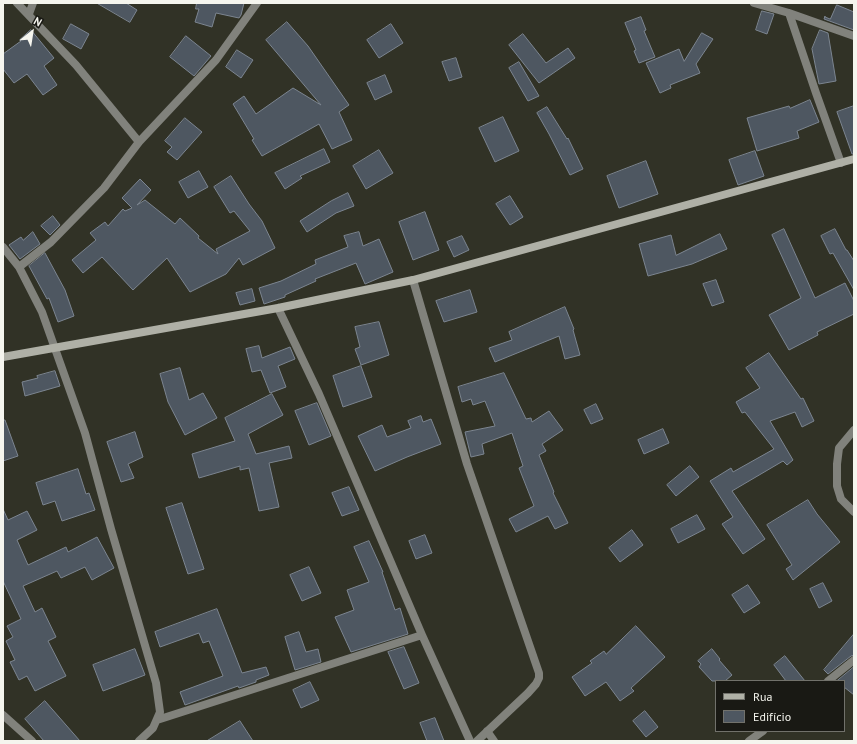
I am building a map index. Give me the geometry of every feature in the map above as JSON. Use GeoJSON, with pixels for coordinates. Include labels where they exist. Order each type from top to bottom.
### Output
{"type":"FeatureCollection","features":[{"type":"Feature","properties":{"kind":"street"},"geometry":{"type":"LineString","coordinates":[[17,3],[76,65],[139,142]]}},
{"type":"Feature","properties":{"kind":"street"},"geometry":{"type":"LineString","coordinates":[[29,14],[33,3]]}},
{"type":"Feature","properties":{"kind":"street"},"geometry":{"type":"LineString","coordinates":[[19,267],[51,242],[104,188],[139,142],[216,60],[257,3]]}},
{"type":"Feature","properties":{"kind":"street"},"geometry":{"type":"LineString","coordinates":[[754,3],[789,13],[854,36]]}},
{"type":"Feature","properties":{"kind":"street"},"geometry":{"type":"LineString","coordinates":[[789,13],[841,162]]}},
{"type":"Feature","properties":{"kind":"street"},"geometry":{"type":"LineString","coordinates":[[3,357],[278,308],[413,280],[854,159]]}},
{"type":"Feature","properties":{"kind":"street"},"geometry":{"type":"LineString","coordinates":[[3,247],[19,267],[42,312],[85,433],[111,529],[156,683],[160,712],[153,728],[138,741]]}},
{"type":"Feature","properties":{"kind":"street"},"geometry":{"type":"LineString","coordinates":[[413,280],[467,464],[539,673],[539,678],[536,684],[477,741]]}},
{"type":"Feature","properties":{"kind":"street"},"geometry":{"type":"LineString","coordinates":[[278,308],[322,401],[422,635],[470,741]]}},
{"type":"Feature","properties":{"kind":"street"},"geometry":{"type":"LineString","coordinates":[[854,430],[840,448],[837,464],[837,486],[841,499],[854,512]]}},
{"type":"Feature","properties":{"kind":"street"},"geometry":{"type":"LineString","coordinates":[[157,720],[422,635]]}},
{"type":"Feature","properties":{"kind":"street"},"geometry":{"type":"LineString","coordinates":[[829,680],[854,660]]}},
{"type":"Feature","properties":{"kind":"street"},"geometry":{"type":"LineString","coordinates":[[3,715],[32,741]]}},
{"type":"Feature","properties":{"kind":"street"},"geometry":{"type":"LineString","coordinates":[[487,731],[494,741]]}},
{"type":"Feature","properties":{"kind":"street"},"geometry":{"type":"LineString","coordinates":[[749,741],[762,732]]}},
{"type":"Feature","properties":{"kind":"building"},"geometry":{"type":"Polygon","coordinates":[[[97,3],[126,3],[137,10],[130,22],[97,3]]]}},
{"type":"Feature","properties":{"kind":"building"},"geometry":{"type":"Polygon","coordinates":[[[197,3],[244,3],[239,18],[216,13],[212,27],[195,22],[199,9],[196,9],[197,3]]]}},
{"type":"Feature","properties":{"kind":"building"},"geometry":{"type":"Polygon","coordinates":[[[837,5],[854,12],[854,30],[824,19],[825,16],[830,19],[837,5]]]}},
{"type":"Feature","properties":{"kind":"building"},"geometry":{"type":"Polygon","coordinates":[[[762,11],[774,14],[767,34],[756,30],[762,11]]]}},
{"type":"Feature","properties":{"kind":"building"},"geometry":{"type":"Polygon","coordinates":[[[641,17],[646,30],[644,31],[655,57],[639,63],[634,51],[636,50],[625,23],[641,17]]]}},
{"type":"Feature","properties":{"kind":"building"},"geometry":{"type":"Polygon","coordinates":[[[287,22],[308,46],[349,105],[339,112],[352,140],[332,149],[319,124],[262,156],[252,140],[254,139],[233,104],[244,96],[256,114],[293,88],[321,105],[266,40],[287,22]]]}},
{"type":"Feature","properties":{"kind":"building"},"geometry":{"type":"Polygon","coordinates":[[[71,24],[89,34],[81,49],[63,39],[71,24]]]}},
{"type":"Feature","properties":{"kind":"building"},"geometry":{"type":"Polygon","coordinates":[[[391,24],[403,43],[379,58],[367,40],[391,24]]]}},
{"type":"Feature","properties":{"kind":"building"},"geometry":{"type":"Polygon","coordinates":[[[31,30],[54,58],[44,66],[57,85],[43,95],[27,74],[14,83],[3,69],[3,54],[21,41],[20,40],[31,30]]]}},
{"type":"Feature","properties":{"kind":"building"},"geometry":{"type":"Polygon","coordinates":[[[820,30],[828,33],[836,81],[819,84],[812,49],[820,30]]]}},
{"type":"Feature","properties":{"kind":"building"},"geometry":{"type":"Polygon","coordinates":[[[702,33],[713,39],[696,64],[700,73],[670,85],[671,88],[660,93],[646,63],[679,49],[684,61],[702,33]]]}},
{"type":"Feature","properties":{"kind":"building"},"geometry":{"type":"Polygon","coordinates":[[[523,34],[546,63],[568,48],[575,58],[539,83],[509,45],[523,34]]]}},
{"type":"Feature","properties":{"kind":"building"},"geometry":{"type":"Polygon","coordinates":[[[186,36],[211,56],[194,76],[170,57],[186,36]]]}},
{"type":"Feature","properties":{"kind":"building"},"geometry":{"type":"Polygon","coordinates":[[[237,50],[253,60],[241,78],[226,67],[237,50]]]}},
{"type":"Feature","properties":{"kind":"building"},"geometry":{"type":"Polygon","coordinates":[[[456,58],[462,77],[449,81],[442,62],[456,58]]]}},
{"type":"Feature","properties":{"kind":"building"},"geometry":{"type":"Polygon","coordinates":[[[519,62],[539,96],[528,101],[509,68],[519,62]]]}},
{"type":"Feature","properties":{"kind":"building"},"geometry":{"type":"Polygon","coordinates":[[[385,75],[392,92],[375,100],[367,83],[385,75]]]}},
{"type":"Feature","properties":{"kind":"building"},"geometry":{"type":"Polygon","coordinates":[[[810,100],[819,122],[797,131],[799,138],[757,151],[747,118],[789,106],[790,108],[810,100]]]}},
{"type":"Feature","properties":{"kind":"building"},"geometry":{"type":"Polygon","coordinates":[[[854,106],[854,154],[852,154],[837,112],[854,106]]]}},
{"type":"Feature","properties":{"kind":"building"},"geometry":{"type":"Polygon","coordinates":[[[547,107],[567,139],[568,138],[583,169],[570,175],[537,113],[547,107]]]}},
{"type":"Feature","properties":{"kind":"building"},"geometry":{"type":"Polygon","coordinates":[[[503,117],[519,151],[495,162],[479,128],[503,117]]]}},
{"type":"Feature","properties":{"kind":"building"},"geometry":{"type":"Polygon","coordinates":[[[185,118],[202,132],[177,160],[167,152],[172,147],[165,141],[185,118]]]}},
{"type":"Feature","properties":{"kind":"building"},"geometry":{"type":"Polygon","coordinates":[[[324,149],[330,162],[300,176],[302,178],[285,189],[275,173],[324,149]]]}},
{"type":"Feature","properties":{"kind":"building"},"geometry":{"type":"Polygon","coordinates":[[[379,150],[393,173],[366,189],[353,166],[379,150]]]}},
{"type":"Feature","properties":{"kind":"building"},"geometry":{"type":"Polygon","coordinates":[[[755,151],[764,176],[738,185],[729,160],[755,151]]]}},
{"type":"Feature","properties":{"kind":"building"},"geometry":{"type":"Polygon","coordinates":[[[646,161],[658,194],[619,208],[607,176],[646,161]]]}},
{"type":"Feature","properties":{"kind":"building"},"geometry":{"type":"Polygon","coordinates":[[[199,171],[208,187],[188,198],[179,182],[199,171]]]}},
{"type":"Feature","properties":{"kind":"building"},"geometry":{"type":"Polygon","coordinates":[[[231,176],[262,221],[275,248],[243,265],[239,258],[226,274],[190,292],[167,258],[133,290],[102,257],[83,273],[72,260],[96,240],[90,233],[105,222],[108,226],[123,209],[125,211],[132,208],[122,198],[140,179],[151,190],[137,205],[145,200],[175,224],[180,218],[199,236],[198,238],[218,254],[216,249],[250,231],[234,211],[230,213],[214,187],[231,176]]]}},
{"type":"Feature","properties":{"kind":"building"},"geometry":{"type":"Polygon","coordinates":[[[348,193],[354,206],[336,213],[307,232],[300,221],[331,201],[348,193]]]}},
{"type":"Feature","properties":{"kind":"building"},"geometry":{"type":"Polygon","coordinates":[[[510,196],[523,217],[510,225],[496,204],[510,196]]]}},
{"type":"Feature","properties":{"kind":"building"},"geometry":{"type":"Polygon","coordinates":[[[425,212],[439,250],[413,260],[399,222],[425,212]]]}},
{"type":"Feature","properties":{"kind":"building"},"geometry":{"type":"Polygon","coordinates":[[[53,216],[60,225],[50,235],[41,226],[53,216]]]}},
{"type":"Feature","properties":{"kind":"building"},"geometry":{"type":"Polygon","coordinates":[[[784,229],[815,298],[845,283],[854,301],[854,314],[817,332],[818,335],[789,350],[769,315],[801,298],[772,235],[784,229]]]}},
{"type":"Feature","properties":{"kind":"building"},"geometry":{"type":"Polygon","coordinates":[[[835,229],[846,250],[854,261],[854,290],[833,253],[830,254],[821,236],[835,229]]]}},
{"type":"Feature","properties":{"kind":"building"},"geometry":{"type":"Polygon","coordinates":[[[33,232],[40,244],[20,259],[9,245],[21,237],[23,240],[33,232]]]}},
{"type":"Feature","properties":{"kind":"building"},"geometry":{"type":"Polygon","coordinates":[[[359,232],[363,246],[379,239],[393,272],[365,284],[356,263],[315,279],[316,281],[285,295],[285,297],[264,304],[259,288],[281,281],[316,264],[315,260],[348,247],[344,236],[359,232]]]}},
{"type":"Feature","properties":{"kind":"building"},"geometry":{"type":"Polygon","coordinates":[[[720,234],[727,249],[692,264],[648,276],[639,244],[671,235],[676,255],[720,234]]]}},
{"type":"Feature","properties":{"kind":"building"},"geometry":{"type":"Polygon","coordinates":[[[462,236],[469,250],[454,257],[447,242],[462,236]]]}},
{"type":"Feature","properties":{"kind":"building"},"geometry":{"type":"Polygon","coordinates":[[[45,253],[65,290],[74,316],[58,322],[49,298],[47,299],[29,266],[45,253]]]}},
{"type":"Feature","properties":{"kind":"building"},"geometry":{"type":"Polygon","coordinates":[[[716,280],[724,302],[712,306],[703,284],[716,280]]]}},
{"type":"Feature","properties":{"kind":"building"},"geometry":{"type":"Polygon","coordinates":[[[252,289],[255,301],[240,305],[236,293],[252,289]]]}},
{"type":"Feature","properties":{"kind":"building"},"geometry":{"type":"Polygon","coordinates":[[[470,290],[477,312],[444,322],[436,301],[470,290]]]}},
{"type":"Feature","properties":{"kind":"building"},"geometry":{"type":"Polygon","coordinates":[[[565,307],[574,329],[580,355],[565,359],[559,336],[495,362],[489,348],[512,340],[509,332],[565,307]]]}},
{"type":"Feature","properties":{"kind":"building"},"geometry":{"type":"Polygon","coordinates":[[[379,322],[389,355],[361,365],[355,349],[360,347],[355,327],[379,322]]]}},
{"type":"Feature","properties":{"kind":"building"},"geometry":{"type":"Polygon","coordinates":[[[259,346],[262,358],[290,347],[295,359],[278,366],[286,387],[270,393],[261,370],[252,372],[246,349],[259,346]]]}},
{"type":"Feature","properties":{"kind":"building"},"geometry":{"type":"Polygon","coordinates":[[[769,353],[801,399],[803,398],[814,421],[802,427],[795,412],[770,421],[793,460],[787,465],[783,461],[732,491],[765,539],[743,554],[722,524],[733,517],[710,481],[731,468],[733,472],[774,449],[745,412],[742,413],[736,402],[760,388],[746,368],[769,353]]]}},
{"type":"Feature","properties":{"kind":"building"},"geometry":{"type":"Polygon","coordinates":[[[361,366],[372,397],[343,407],[333,376],[361,366]]]}},
{"type":"Feature","properties":{"kind":"building"},"geometry":{"type":"Polygon","coordinates":[[[180,368],[189,400],[203,393],[217,418],[185,435],[168,402],[160,374],[180,368]]]}},
{"type":"Feature","properties":{"kind":"building"},"geometry":{"type":"Polygon","coordinates":[[[55,371],[60,386],[25,396],[22,382],[38,378],[37,376],[55,371]]]}},
{"type":"Feature","properties":{"kind":"building"},"geometry":{"type":"Polygon","coordinates":[[[504,373],[526,419],[531,418],[532,422],[549,411],[563,430],[542,444],[546,451],[539,455],[554,492],[553,493],[568,523],[555,529],[548,516],[516,532],[509,519],[534,506],[519,468],[523,466],[512,433],[482,444],[484,454],[471,457],[465,432],[495,426],[485,401],[473,405],[471,399],[462,402],[458,387],[504,373]]]}},
{"type":"Feature","properties":{"kind":"building"},"geometry":{"type":"Polygon","coordinates":[[[272,394],[283,415],[248,434],[256,454],[289,446],[292,458],[269,463],[279,507],[259,511],[249,468],[240,470],[240,466],[199,478],[192,454],[235,441],[225,418],[272,394]]]}},
{"type":"Feature","properties":{"kind":"building"},"geometry":{"type":"Polygon","coordinates":[[[317,403],[331,436],[309,445],[295,411],[317,403]]]}},
{"type":"Feature","properties":{"kind":"building"},"geometry":{"type":"Polygon","coordinates":[[[596,404],[603,419],[591,424],[584,410],[596,404]]]}},
{"type":"Feature","properties":{"kind":"building"},"geometry":{"type":"Polygon","coordinates":[[[421,416],[423,422],[431,419],[441,444],[375,471],[358,436],[382,425],[387,437],[411,428],[408,421],[421,416]]]}},
{"type":"Feature","properties":{"kind":"building"},"geometry":{"type":"Polygon","coordinates":[[[3,420],[5,420],[18,456],[3,461],[3,420]]]}},
{"type":"Feature","properties":{"kind":"building"},"geometry":{"type":"Polygon","coordinates":[[[663,429],[669,443],[644,454],[638,440],[663,429]]]}},
{"type":"Feature","properties":{"kind":"building"},"geometry":{"type":"Polygon","coordinates":[[[135,432],[143,457],[128,464],[134,478],[121,482],[107,442],[135,432]]]}},
{"type":"Feature","properties":{"kind":"building"},"geometry":{"type":"Polygon","coordinates":[[[690,466],[699,477],[676,496],[667,485],[690,466]]]}},
{"type":"Feature","properties":{"kind":"building"},"geometry":{"type":"Polygon","coordinates":[[[78,469],[86,494],[89,493],[95,510],[62,521],[55,501],[43,505],[36,483],[78,469]]]}},
{"type":"Feature","properties":{"kind":"building"},"geometry":{"type":"Polygon","coordinates":[[[349,487],[359,510],[342,516],[332,493],[349,487]]]}},
{"type":"Feature","properties":{"kind":"building"},"geometry":{"type":"Polygon","coordinates":[[[808,500],[817,514],[840,542],[793,580],[786,569],[792,565],[767,525],[808,500]]]}},
{"type":"Feature","properties":{"kind":"building"},"geometry":{"type":"Polygon","coordinates":[[[182,503],[204,569],[188,574],[166,508],[182,503]]]}},
{"type":"Feature","properties":{"kind":"building"},"geometry":{"type":"Polygon","coordinates":[[[3,509],[8,520],[27,511],[37,530],[17,540],[28,565],[66,547],[68,552],[97,537],[114,568],[92,580],[85,567],[61,578],[57,571],[23,586],[35,612],[42,608],[56,637],[48,641],[66,676],[35,691],[27,676],[19,680],[10,662],[15,660],[6,641],[13,637],[7,626],[21,619],[3,581],[3,509]]]}},
{"type":"Feature","properties":{"kind":"building"},"geometry":{"type":"Polygon","coordinates":[[[697,515],[705,529],[678,543],[671,529],[697,515]]]}},
{"type":"Feature","properties":{"kind":"building"},"geometry":{"type":"Polygon","coordinates":[[[632,530],[643,545],[620,562],[609,548],[632,530]]]}},
{"type":"Feature","properties":{"kind":"building"},"geometry":{"type":"Polygon","coordinates":[[[425,535],[432,553],[416,559],[409,541],[425,535]]]}},
{"type":"Feature","properties":{"kind":"building"},"geometry":{"type":"Polygon","coordinates":[[[369,541],[383,572],[395,610],[400,608],[408,634],[351,652],[335,617],[354,610],[347,590],[369,582],[354,547],[369,541]]]}},
{"type":"Feature","properties":{"kind":"building"},"geometry":{"type":"Polygon","coordinates":[[[309,567],[321,593],[302,601],[290,575],[309,567]]]}},
{"type":"Feature","properties":{"kind":"building"},"geometry":{"type":"Polygon","coordinates":[[[823,583],[832,601],[819,608],[810,589],[823,583]]]}},
{"type":"Feature","properties":{"kind":"building"},"geometry":{"type":"Polygon","coordinates":[[[748,585],[760,603],[744,613],[732,595],[748,585]]]}},
{"type":"Feature","properties":{"kind":"building"},"geometry":{"type":"Polygon","coordinates":[[[217,609],[242,673],[266,667],[269,675],[256,680],[256,682],[239,688],[238,686],[185,705],[180,692],[223,676],[209,641],[203,643],[199,633],[160,647],[155,632],[217,609]]]}},
{"type":"Feature","properties":{"kind":"building"},"geometry":{"type":"Polygon","coordinates":[[[636,626],[665,657],[631,688],[634,691],[620,701],[606,682],[585,696],[572,677],[592,663],[590,661],[604,651],[606,654],[636,626]]]}},
{"type":"Feature","properties":{"kind":"building"},"geometry":{"type":"Polygon","coordinates":[[[299,632],[306,652],[318,649],[321,662],[295,670],[285,637],[299,632]]]}},
{"type":"Feature","properties":{"kind":"building"},"geometry":{"type":"Polygon","coordinates":[[[854,634],[854,655],[828,674],[824,670],[854,634]]]}},
{"type":"Feature","properties":{"kind":"building"},"geometry":{"type":"Polygon","coordinates":[[[404,647],[419,683],[404,689],[388,652],[404,647]]]}},
{"type":"Feature","properties":{"kind":"building"},"geometry":{"type":"Polygon","coordinates":[[[135,649],[145,675],[103,691],[93,665],[135,649]]]}},
{"type":"Feature","properties":{"kind":"building"},"geometry":{"type":"Polygon","coordinates":[[[712,649],[732,675],[726,680],[712,681],[699,667],[701,664],[698,661],[712,649]]]}},
{"type":"Feature","properties":{"kind":"building"},"geometry":{"type":"Polygon","coordinates":[[[785,656],[804,680],[785,680],[774,665],[785,656]]]}},
{"type":"Feature","properties":{"kind":"building"},"geometry":{"type":"Polygon","coordinates":[[[854,667],[854,695],[845,688],[845,680],[838,680],[854,667]]]}},
{"type":"Feature","properties":{"kind":"building"},"geometry":{"type":"Polygon","coordinates":[[[310,682],[319,700],[301,708],[293,690],[310,682]]]}},
{"type":"Feature","properties":{"kind":"building"},"geometry":{"type":"Polygon","coordinates":[[[45,701],[80,741],[44,741],[25,719],[45,701]]]}},
{"type":"Feature","properties":{"kind":"building"},"geometry":{"type":"Polygon","coordinates":[[[645,711],[658,727],[646,737],[633,721],[645,711]]]}},
{"type":"Feature","properties":{"kind":"building"},"geometry":{"type":"Polygon","coordinates":[[[435,718],[444,741],[427,741],[420,723],[435,718]]]}},
{"type":"Feature","properties":{"kind":"building"},"geometry":{"type":"Polygon","coordinates":[[[240,721],[253,741],[207,741],[240,721]]]}}]}
